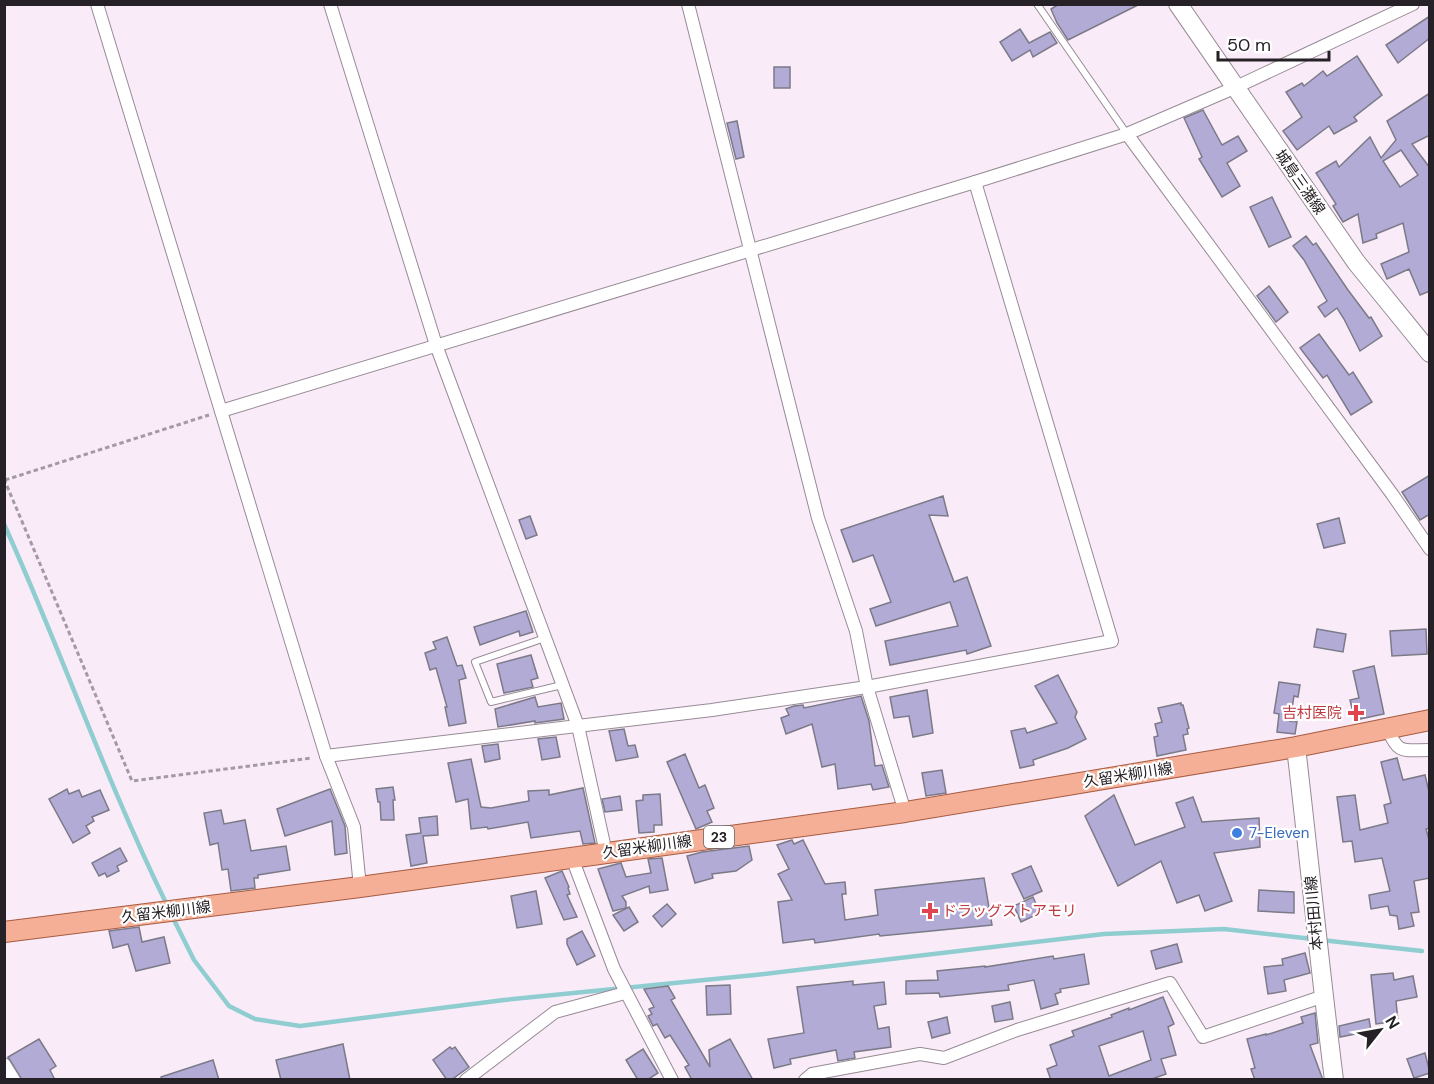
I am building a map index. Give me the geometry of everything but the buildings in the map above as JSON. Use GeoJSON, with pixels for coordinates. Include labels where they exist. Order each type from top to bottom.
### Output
{"type":"FeatureCollection","features":[{"type":"Feature","properties":{"kind":"main road","name":"城島三潴線"},"geometry":{"type":"LineString","coordinates":[[1178,4],[1356,262],[1430,352]]}},
{"type":"Feature","properties":{"kind":"main road","name":"久留米柳川線"},"geometry":{"type":"LineString","coordinates":[[4,932],[360,887],[905,812],[1296,747],[1430,720]]}},
{"type":"Feature","properties":{"kind":"main road","name":"本村田川線"},"geometry":{"type":"LineString","coordinates":[[1296,747],[1334,1080]]}},
{"type":"Feature","properties":{"kind":"street"},"geometry":{"type":"LineString","coordinates":[[97,4],[326,756],[354,827],[360,887]]}},
{"type":"Feature","properties":{"kind":"street"},"geometry":{"type":"LineString","coordinates":[[330,4],[436,345],[578,726],[606,853]]}},
{"type":"Feature","properties":{"kind":"street"},"geometry":{"type":"LineString","coordinates":[[688,4],[818,518],[856,631],[867,687],[905,812]]}},
{"type":"Feature","properties":{"kind":"street"},"geometry":{"type":"LineString","coordinates":[[221,411],[1127,134],[1234,88],[1413,4]]}},
{"type":"Feature","properties":{"kind":"street"},"geometry":{"type":"LineString","coordinates":[[1127,134],[1430,549]]}},
{"type":"Feature","properties":{"kind":"street"},"geometry":{"type":"LineString","coordinates":[[326,756],[712,711],[867,687],[1112,641],[975,182]]}},
{"type":"Feature","properties":{"kind":"street"},"geometry":{"type":"LineString","coordinates":[[1388,729],[1394,745],[1401,750],[1430,750]]}},
{"type":"Feature","properties":{"kind":"street"},"geometry":{"type":"LineString","coordinates":[[572,858],[614,969],[672,1080]]}},
{"type":"Feature","properties":{"kind":"street"},"geometry":{"type":"LineString","coordinates":[[805,1080],[812,1074],[920,1054],[944,1058],[1017,1030],[1170,983],[1203,1037],[1323,996]]}},
{"type":"Feature","properties":{"kind":"street"},"geometry":{"type":"LineString","coordinates":[[466,1080],[555,1011],[625,993]]}},
{"type":"Feature","properties":{"kind":"street"},"geometry":{"type":"LineString","coordinates":[[4,1064],[14,1080]]}},
{"type":"Feature","properties":{"kind":"lane"},"geometry":{"type":"LineString","coordinates":[[1038,4],[1127,134]]}},
{"type":"Feature","properties":{"kind":"lane"},"geometry":{"type":"LineString","coordinates":[[545,638],[475,662],[491,702],[562,685]]}},
{"type":"Feature","properties":{"kind":"path"},"geometry":{"type":"LineString","coordinates":[[221,411],[5,479],[132,781],[326,756]]}},
{"type":"Feature","properties":{"kind":"waterway"},"geometry":{"type":"LineString","coordinates":[[4,524],[124,811],[167,905]]}},
{"type":"Feature","properties":{"kind":"waterway"},"geometry":{"type":"LineString","coordinates":[[172,916],[194,960],[229,1006],[255,1019],[300,1026],[504,1000],[755,975],[1104,934],[1224,929],[1313,939]]}},
{"type":"Feature","properties":{"kind":"waterway"},"geometry":{"type":"LineString","coordinates":[[1321,940],[1422,951]]}},
{"type":"Feature","properties":{"kind":"place","name":"吉村医院"},"geometry":{"type":"Point","coordinates":[1356,713]}},
{"type":"Feature","properties":{"kind":"place","name":"7-Eleven"},"geometry":{"type":"Point","coordinates":[1237,833]}},
{"type":"Feature","properties":{"kind":"place","name":"ドラッグストアモリ"},"geometry":{"type":"Point","coordinates":[930,911]}}]}
